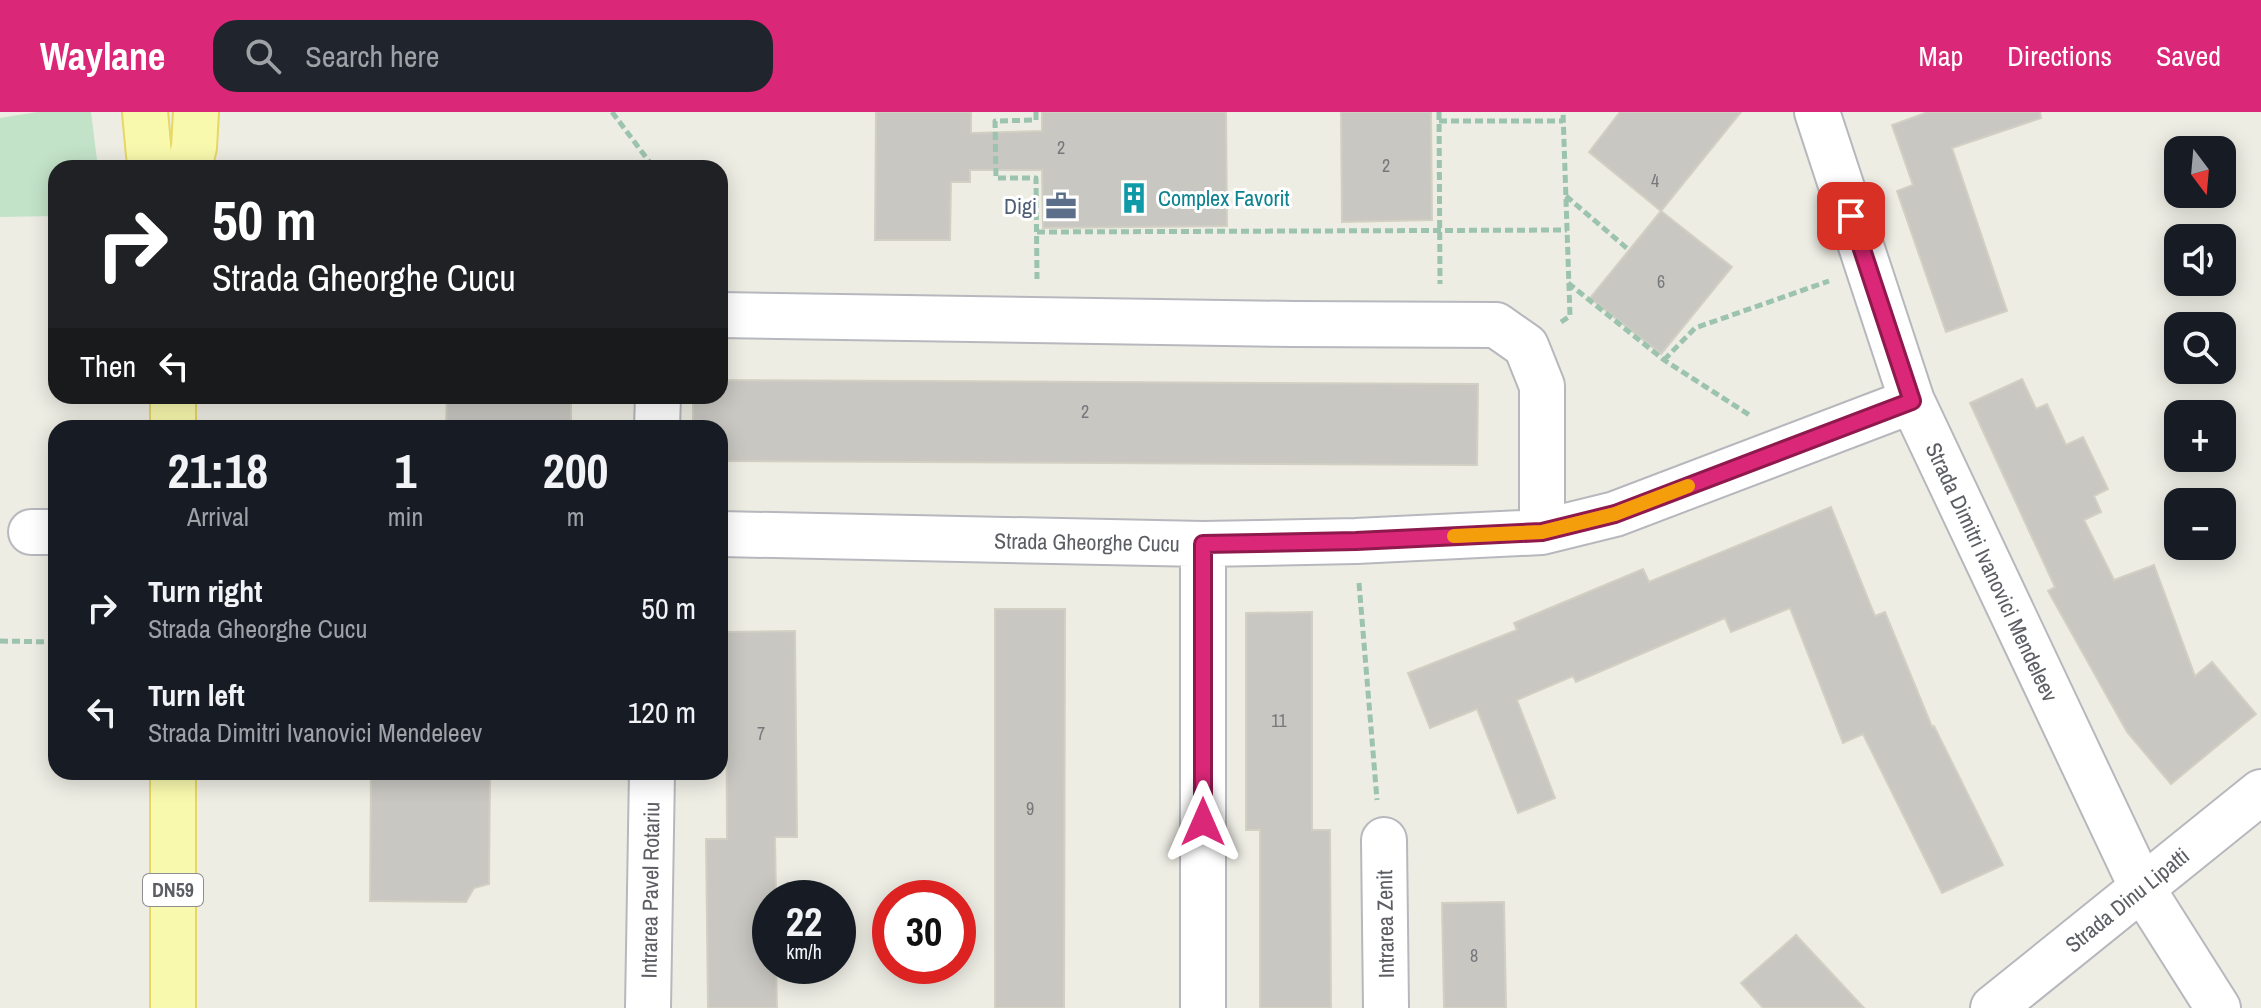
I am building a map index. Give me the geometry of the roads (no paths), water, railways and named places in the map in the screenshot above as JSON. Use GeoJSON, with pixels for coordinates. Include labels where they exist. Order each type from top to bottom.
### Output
{"type":"FeatureCollection","features":[{"type":"Feature","properties":{"kind":"main road"},"geometry":{"type":"LineString","coordinates":[[145,112],[151,160]]}},
{"type":"Feature","properties":{"kind":"main road"},"geometry":{"type":"LineString","coordinates":[[191,160],[196,112]]}},
{"type":"Feature","properties":{"kind":"main road","name":"DN59"},"geometry":{"type":"LineString","coordinates":[[173,780],[173,1008]]}},
{"type":"Feature","properties":{"kind":"street","name":"Strada Dimitri Ivanovici Mendeleev"},"geometry":{"type":"LineString","coordinates":[[1817,112],[1912,401],[2142,888],[2218,1008]]}},
{"type":"Feature","properties":{"kind":"street"},"geometry":{"type":"LineString","coordinates":[[728,315],[1496,325],[1526,346],[1542,386],[1542,532]]}},
{"type":"Feature","properties":{"kind":"street","name":"Strada Gheorghe Cucu"},"geometry":{"type":"LineString","coordinates":[[728,534],[1203,544],[1356,541],[1542,532],[1615,514],[1912,401]]}},
{"type":"Feature","properties":{"kind":"street"},"geometry":{"type":"LineString","coordinates":[[1203,544],[1203,1008]]}},
{"type":"Feature","properties":{"kind":"street","name":"Intrarea Pavel Rotariu"},"geometry":{"type":"LineString","coordinates":[[648,1008],[652,780]]}},
{"type":"Feature","properties":{"kind":"street","name":"Strada Dinu Lipatti"},"geometry":{"type":"LineString","coordinates":[[1993,1008],[2261,792]]}},
{"type":"Feature","properties":{"kind":"street","name":"Intrarea Zenit"},"geometry":{"type":"LineString","coordinates":[[1384,840],[1386,1008]]}},
{"type":"Feature","properties":{"kind":"place","name":"Complex Favorit"},"geometry":{"type":"Point","coordinates":[1134,198]}},
{"type":"Feature","properties":{"kind":"place","name":"Digi"},"geometry":{"type":"Point","coordinates":[1061,206]}}]}
